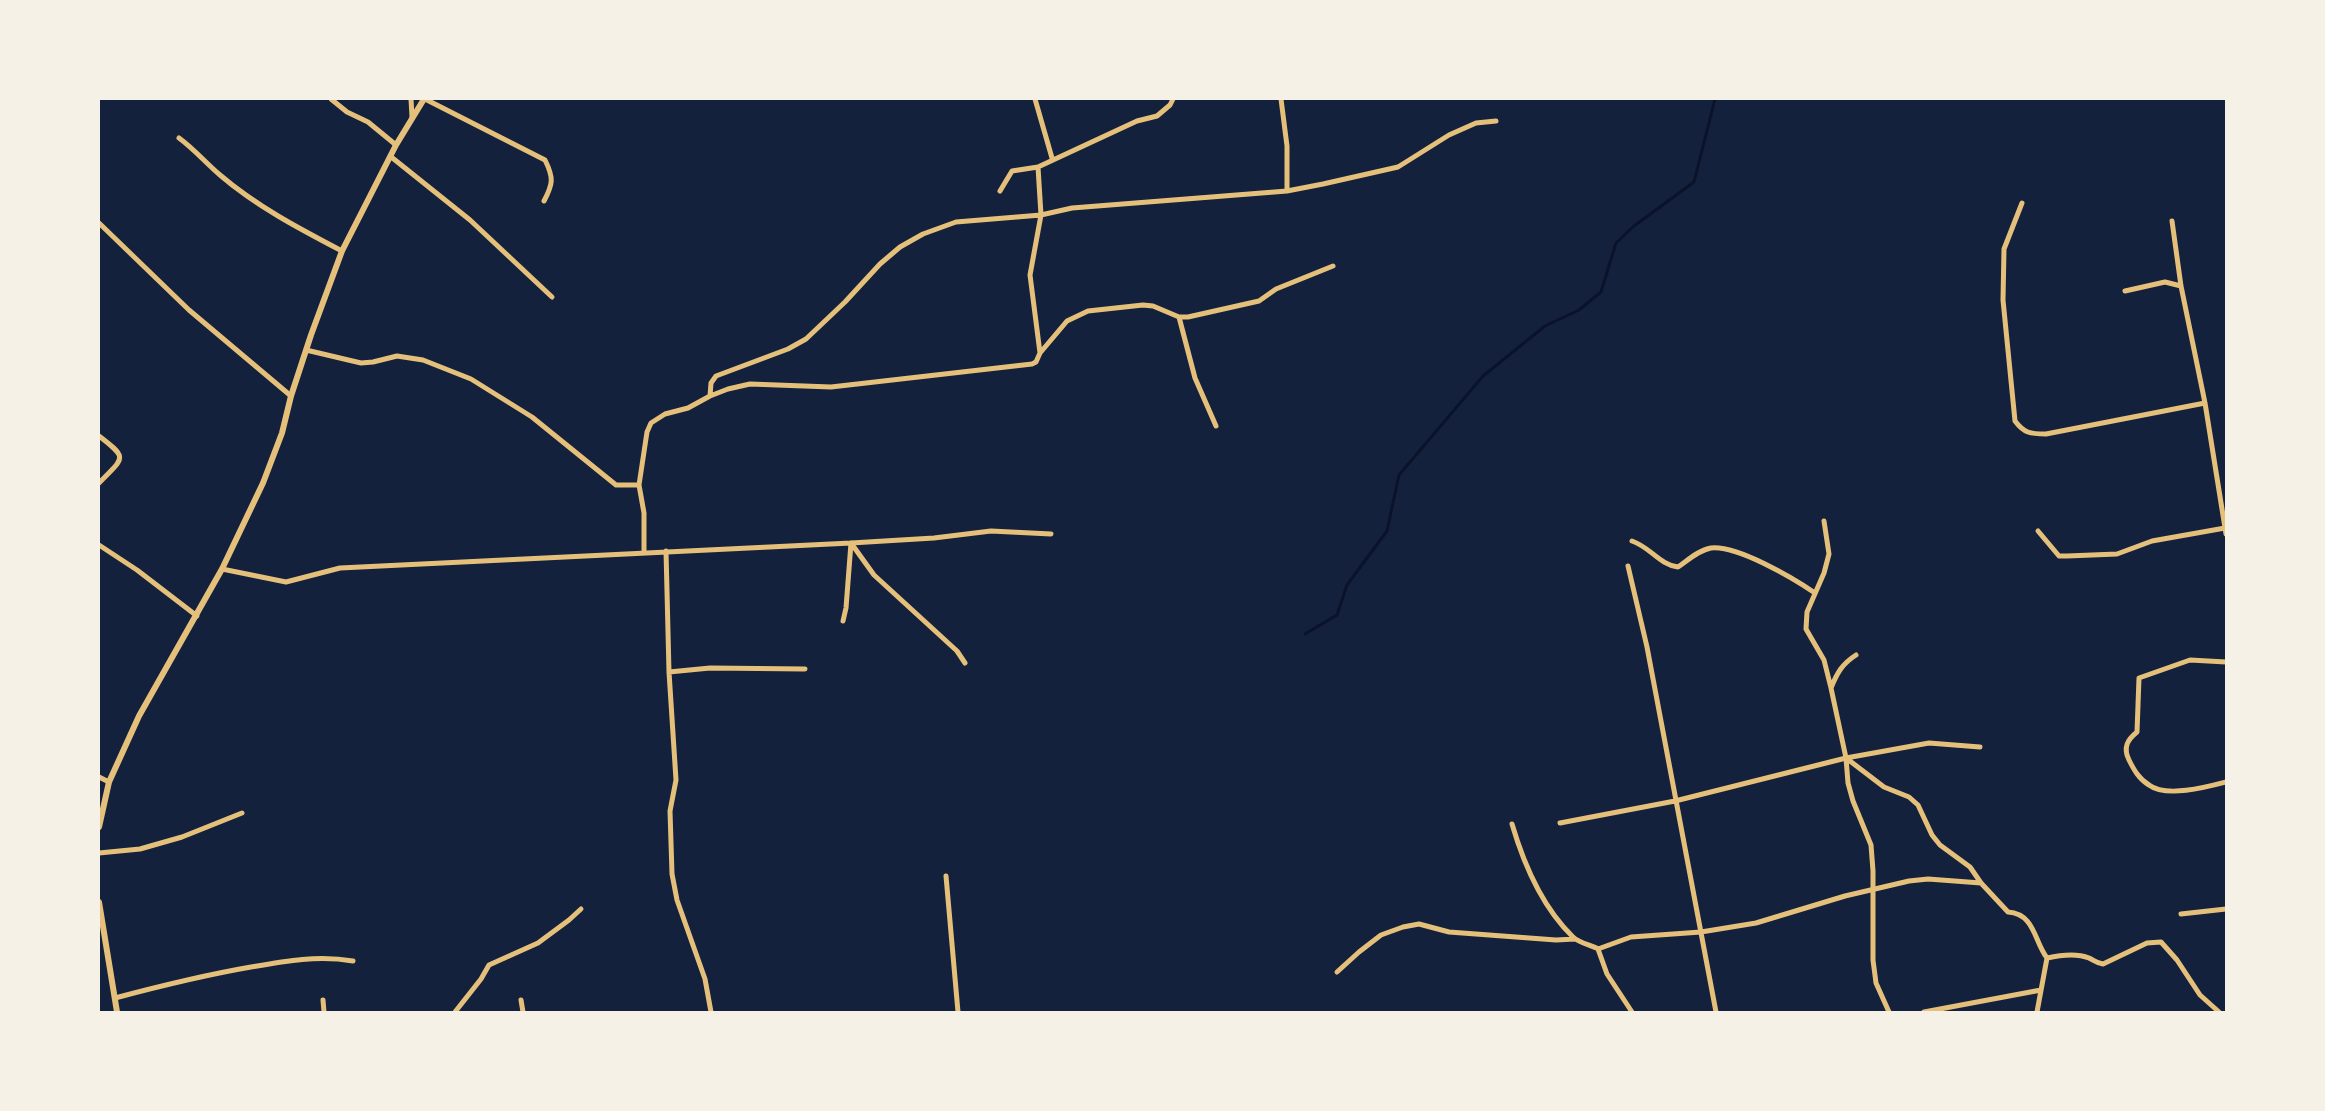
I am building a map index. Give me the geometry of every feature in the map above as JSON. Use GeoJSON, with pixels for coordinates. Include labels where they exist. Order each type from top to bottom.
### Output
{"type":"FeatureCollection","features":[{"type":"Feature","properties":{"kind":"street"},"geometry":{"type":"LineString","coordinates":[[331,99],[347,112],[368,122],[396,145]]}},
{"type":"Feature","properties":{"kind":"street"},"geometry":{"type":"LineString","coordinates":[[411,99],[412,117]]}},
{"type":"Feature","properties":{"kind":"street"},"geometry":{"type":"LineString","coordinates":[[99,827],[110,782],[139,716],[197,616],[263,483],[282,433],[306,350],[342,251],[396,145],[425,99],[545,160],[551,172],[552,186],[544,201]]}},
{"type":"Feature","properties":{"kind":"street"},"geometry":{"type":"LineString","coordinates":[[1035,99],[1052,158]]}},
{"type":"Feature","properties":{"kind":"street"},"geometry":{"type":"LineString","coordinates":[[1000,191],[1012,171],[1038,167],[1052,158],[1137,121],[1157,116],[1170,105],[1173,99]]}},
{"type":"Feature","properties":{"kind":"street"},"geometry":{"type":"LineString","coordinates":[[1281,99],[1287,146],[1287,191]]}},
{"type":"Feature","properties":{"kind":"street"},"geometry":{"type":"LineString","coordinates":[[710,396],[711,383],[716,376],[788,349],[806,339],[853,294],[880,264],[900,247],[923,234],[956,222],[1041,215],[1072,207],[1287,191],[1398,167],[1449,135],[1476,123],[1496,121]]}},
{"type":"Feature","properties":{"kind":"street"},"geometry":{"type":"LineString","coordinates":[[179,138],[234,185],[291,224],[342,251]]}},
{"type":"Feature","properties":{"kind":"street"},"geometry":{"type":"LineString","coordinates":[[390,156],[470,220],[552,297]]}},
{"type":"Feature","properties":{"kind":"street"},"geometry":{"type":"LineString","coordinates":[[1038,167],[1041,215],[1030,275],[1040,353]]}},
{"type":"Feature","properties":{"kind":"street"},"geometry":{"type":"LineString","coordinates":[[2022,203],[2004,249],[2003,300],[2015,421],[2022,430],[2029,434],[2046,434],[2205,403]]}},
{"type":"Feature","properties":{"kind":"street"},"geometry":{"type":"LineString","coordinates":[[2038,531],[2059,556],[2067,556],[2117,554],[2152,542],[2225,531],[2205,403],[2181,286],[2172,221]]}},
{"type":"Feature","properties":{"kind":"street"},"geometry":{"type":"LineString","coordinates":[[99,223],[189,310],[291,396]]}},
{"type":"Feature","properties":{"kind":"street"},"geometry":{"type":"LineString","coordinates":[[644,551],[644,513],[639,485],[646,432],[651,423],[665,414],[688,408],[728,388],[750,384],[831,387],[1020,367],[1036,362],[1040,353],[1067,321],[1088,311],[1143,305],[1153,306],[1179,317],[1259,302],[1276,289],[1333,266]]}},
{"type":"Feature","properties":{"kind":"street"},"geometry":{"type":"LineString","coordinates":[[2125,291],[2165,282],[2181,286]]}},
{"type":"Feature","properties":{"kind":"street"},"geometry":{"type":"LineString","coordinates":[[1179,317],[1195,378],[1216,426]]}},
{"type":"Feature","properties":{"kind":"street"},"geometry":{"type":"LineString","coordinates":[[306,350],[362,363],[397,356],[423,360],[471,379],[531,417],[616,485],[639,485]]}},
{"type":"Feature","properties":{"kind":"street"},"geometry":{"type":"LineString","coordinates":[[99,436],[118,451],[120,456],[118,463],[99,483]]}},
{"type":"Feature","properties":{"kind":"street"},"geometry":{"type":"LineString","coordinates":[[1824,521],[1829,554],[1824,573],[1807,612],[1806,630],[1824,660],[1846,758],[1848,783],[1871,846],[1874,971],[1882,1000],[1889,1012]]}},
{"type":"Feature","properties":{"kind":"street"},"geometry":{"type":"LineString","coordinates":[[222,569],[286,582],[340,568],[644,551],[851,543],[944,537],[991,531],[1051,534]]}},
{"type":"Feature","properties":{"kind":"street"},"geometry":{"type":"LineString","coordinates":[[1632,541],[1641,544],[1668,566],[1678,567],[1702,550],[1728,549],[1794,579],[1815,593]]}},
{"type":"Feature","properties":{"kind":"street"},"geometry":{"type":"LineString","coordinates":[[843,621],[851,543]]}},
{"type":"Feature","properties":{"kind":"street"},"geometry":{"type":"LineString","coordinates":[[851,543],[874,575],[957,651],[965,663]]}},
{"type":"Feature","properties":{"kind":"street"},"geometry":{"type":"LineString","coordinates":[[99,545],[138,570],[197,616]]}},
{"type":"Feature","properties":{"kind":"street"},"geometry":{"type":"LineString","coordinates":[[666,551],[669,672],[676,780],[670,812],[672,874],[677,900],[705,979],[711,1012]]}},
{"type":"Feature","properties":{"kind":"street"},"geometry":{"type":"LineString","coordinates":[[1628,566],[1647,647],[1716,1012]]}},
{"type":"Feature","properties":{"kind":"street"},"geometry":{"type":"LineString","coordinates":[[1831,688],[1838,671],[1856,655]]}},
{"type":"Feature","properties":{"kind":"street"},"geometry":{"type":"LineString","coordinates":[[2226,662],[2190,660],[2139,678],[2137,732],[2128,740],[2126,746],[2127,755],[2138,776],[2151,787],[2167,791],[2186,790],[2226,782]]}},
{"type":"Feature","properties":{"kind":"street"},"geometry":{"type":"LineString","coordinates":[[669,672],[710,668],[805,669]]}},
{"type":"Feature","properties":{"kind":"street"},"geometry":{"type":"LineString","coordinates":[[1560,823],[1675,801],[1846,758],[1929,743],[1980,747]]}},
{"type":"Feature","properties":{"kind":"street"},"geometry":{"type":"LineString","coordinates":[[1846,758],[1884,787],[1909,798],[1918,805],[1932,835],[1940,845],[1970,867],[1981,883],[2008,912],[2020,913],[2026,919],[2048,958],[2037,1012]]}},
{"type":"Feature","properties":{"kind":"street"},"geometry":{"type":"LineString","coordinates":[[99,777],[110,782]]}},
{"type":"Feature","properties":{"kind":"street"},"geometry":{"type":"LineString","coordinates":[[99,853],[140,849],[182,837],[242,813]]}},
{"type":"Feature","properties":{"kind":"street"},"geometry":{"type":"LineString","coordinates":[[1512,824],[1524,863],[1552,912],[1575,939],[1598,949],[1631,937],[1701,932],[1756,923],[1872,889],[1909,881],[1929,879],[1981,883]]}},
{"type":"Feature","properties":{"kind":"street"},"geometry":{"type":"LineString","coordinates":[[946,876],[958,1012]]}},
{"type":"Feature","properties":{"kind":"street"},"geometry":{"type":"LineString","coordinates":[[99,902],[117,1012]]}},
{"type":"Feature","properties":{"kind":"street"},"geometry":{"type":"LineString","coordinates":[[456,1012],[489,965],[538,943],[581,909]]}},
{"type":"Feature","properties":{"kind":"street"},"geometry":{"type":"LineString","coordinates":[[2181,914],[2226,909]]}},
{"type":"Feature","properties":{"kind":"street"},"geometry":{"type":"LineString","coordinates":[[1337,972],[1359,951],[1381,935],[1419,924],[1449,932],[1556,940],[1575,939]]}},
{"type":"Feature","properties":{"kind":"street"},"geometry":{"type":"LineString","coordinates":[[2048,958],[2061,955],[2080,956],[2103,964],[2148,943],[2161,942],[2177,960],[2200,995],[2219,1012]]}},
{"type":"Feature","properties":{"kind":"street"},"geometry":{"type":"LineString","coordinates":[[1598,949],[1607,974],[1632,1012]]}},
{"type":"Feature","properties":{"kind":"street"},"geometry":{"type":"LineString","coordinates":[[115,998],[197,976],[280,962],[316,957],[352,961]]}},
{"type":"Feature","properties":{"kind":"street"},"geometry":{"type":"LineString","coordinates":[[1924,1012],[2041,990]]}},
{"type":"Feature","properties":{"kind":"street"},"geometry":{"type":"LineString","coordinates":[[323,1000],[324,1012]]}},
{"type":"Feature","properties":{"kind":"street"},"geometry":{"type":"LineString","coordinates":[[521,1000],[523,1012]]}},
{"type":"Feature","properties":{"kind":"waterway"},"geometry":{"type":"LineString","coordinates":[[1305,634],[1337,615],[1347,585],[1387,531],[1399,475],[1483,376],[1545,326],[1579,310],[1601,292],[1616,243],[1634,226],[1694,182],[1715,99]]}}]}
